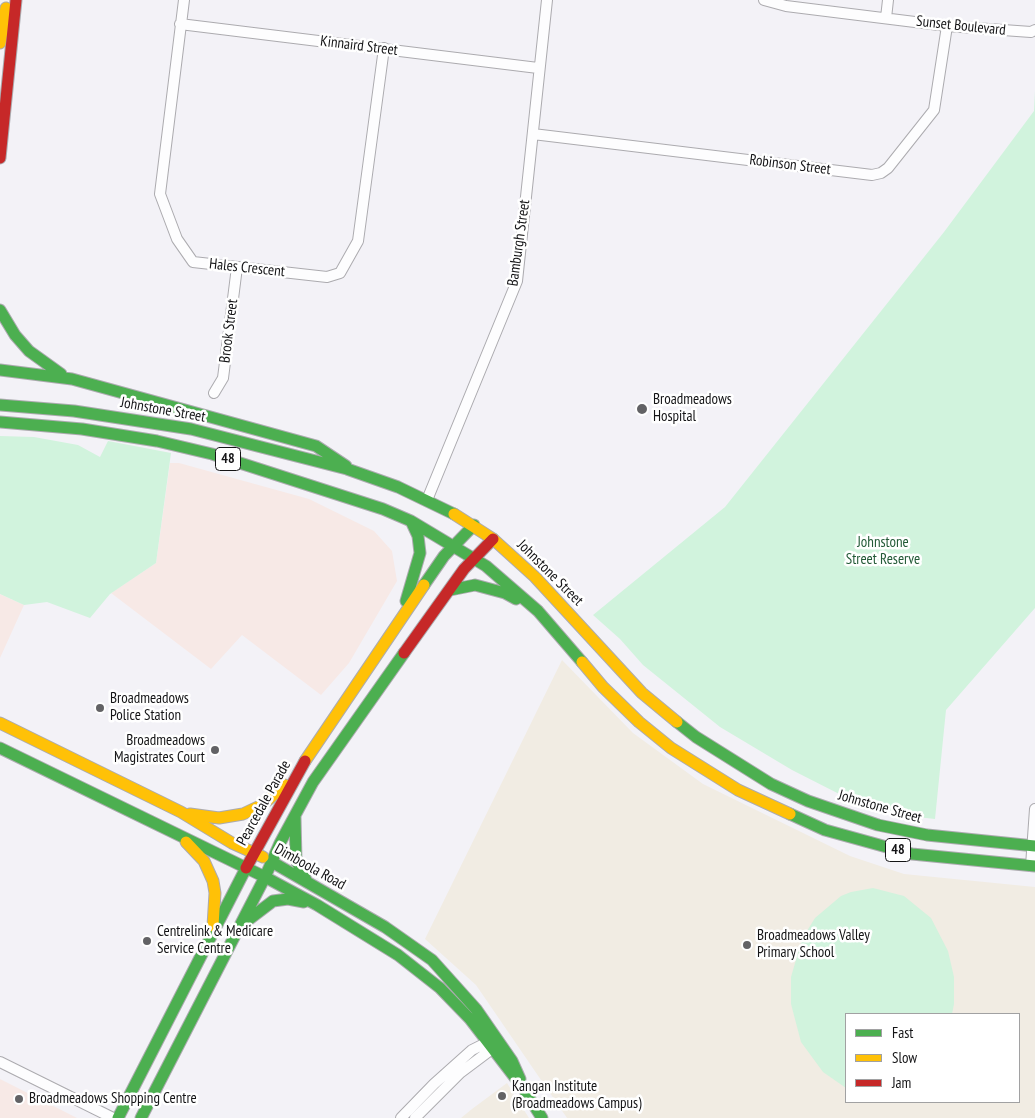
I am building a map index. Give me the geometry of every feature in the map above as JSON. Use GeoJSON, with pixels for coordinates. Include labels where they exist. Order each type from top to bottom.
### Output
{"type":"FeatureCollection","features":[{"type":"Feature","properties":{"kind":"main road"},"geometry":{"type":"LineString","coordinates":[[0,43],[8,0]]}},
{"type":"Feature","properties":{"kind":"main road"},"geometry":{"type":"LineString","coordinates":[[0,158],[16,0]]}},
{"type":"Feature","properties":{"kind":"main road"},"geometry":{"type":"LineString","coordinates":[[0,310],[15,335],[29,351],[49,367],[72,379]]}},
{"type":"Feature","properties":{"kind":"main road"},"geometry":{"type":"LineString","coordinates":[[0,370],[72,379],[318,447],[342,464],[366,474]]}},
{"type":"Feature","properties":{"kind":"main road","name":"Johnstone Street"},"geometry":{"type":"LineString","coordinates":[[0,405],[74,411],[149,421],[366,474],[427,500],[474,525],[493,539],[540,582],[642,693],[696,737],[771,784],[808,801],[865,821],[926,835],[1034,846]]}},
{"type":"Feature","properties":{"kind":"main road","name":"48"},"geometry":{"type":"LineString","coordinates":[[0,422],[82,429],[212,454],[345,495],[411,521],[473,558],[538,611],[603,687],[639,722],[671,748],[738,790],[817,826],[860,841],[912,854],[947,859],[1033,866]]}},
{"type":"Feature","properties":{"kind":"main road"},"geometry":{"type":"LineString","coordinates":[[268,449],[265,455],[270,461],[318,476],[345,495]]}},
{"type":"Feature","properties":{"kind":"main road"},"geometry":{"type":"LineString","coordinates":[[395,628],[411,589],[420,553],[418,536],[411,521]]}},
{"type":"Feature","properties":{"kind":"main road","name":"Pearcedale Parade"},"geometry":{"type":"LineString","coordinates":[[118,1118],[253,853],[294,777],[348,695],[452,545],[474,525]]}},
{"type":"Feature","properties":{"kind":"main road"},"geometry":{"type":"LineString","coordinates":[[141,1118],[240,928],[295,813],[313,782],[473,558],[493,539]]}},
{"type":"Feature","properties":{"kind":"main road"},"geometry":{"type":"LineString","coordinates":[[450,590],[475,585],[486,587],[505,593],[538,611]]}},
{"type":"Feature","properties":{"kind":"main road"},"geometry":{"type":"LineString","coordinates":[[348,695],[367,707]]}},
{"type":"Feature","properties":{"kind":"main road","name":"Dimboola Road"},"geometry":{"type":"LineString","coordinates":[[0,723],[106,777],[181,812],[308,882],[406,941],[432,960],[460,990],[491,1043]]}},
{"type":"Feature","properties":{"kind":"main road","name":"Dimboola Road"},"geometry":{"type":"LineString","coordinates":[[0,748],[185,840],[265,876],[317,905],[398,955],[450,998],[491,1043],[512,1061],[523,1088],[542,1118]]}},
{"type":"Feature","properties":{"kind":"main road"},"geometry":{"type":"LineString","coordinates":[[181,812],[211,818],[243,814],[262,806],[294,777]]}},
{"type":"Feature","properties":{"kind":"main road"},"geometry":{"type":"LineString","coordinates":[[295,813],[296,860],[308,882]]}},
{"type":"Feature","properties":{"kind":"main road"},"geometry":{"type":"LineString","coordinates":[[860,841],[865,821]]}},
{"type":"Feature","properties":{"kind":"main road"},"geometry":{"type":"LineString","coordinates":[[185,840],[204,861],[213,881],[215,909],[212,934]]}},
{"type":"Feature","properties":{"kind":"main road"},"geometry":{"type":"LineString","coordinates":[[240,928],[260,908],[273,901],[288,899],[317,905]]}},
{"type":"Feature","properties":{"kind":"main road"},"geometry":{"type":"LineString","coordinates":[[398,955],[406,941]]}},
{"type":"Feature","properties":{"kind":"street","name":"Hales Crescent"},"geometry":{"type":"LineString","coordinates":[[184,0],[160,194],[177,239],[193,262],[327,278],[340,273],[358,242],[384,48]]}},
{"type":"Feature","properties":{"kind":"street","name":"Bamburgh Street"},"geometry":{"type":"LineString","coordinates":[[427,500],[517,281],[538,68],[547,0]]}},
{"type":"Feature","properties":{"kind":"street","name":"Sunset Boulevard"},"geometry":{"type":"LineString","coordinates":[[764,0],[786,6],[947,26],[1031,32],[1035,30]]}},
{"type":"Feature","properties":{"kind":"street"},"geometry":{"type":"LineString","coordinates":[[886,18],[888,0]]}},
{"type":"Feature","properties":{"kind":"street","name":"Kinnaird Street"},"geometry":{"type":"LineString","coordinates":[[180,24],[538,68]]}},
{"type":"Feature","properties":{"kind":"street","name":"Robinson Street"},"geometry":{"type":"LineString","coordinates":[[533,134],[872,175],[881,173],[888,168],[934,110],[947,26]]}},
{"type":"Feature","properties":{"kind":"street","name":"Brook Street"},"geometry":{"type":"LineString","coordinates":[[214,393],[223,378],[237,267]]}},
{"type":"Feature","properties":{"kind":"street"},"geometry":{"type":"LineString","coordinates":[[1033,866],[1035,809]]}},
{"type":"Feature","properties":{"kind":"street"},"geometry":{"type":"LineString","coordinates":[[401,1118],[451,1068],[472,1050],[491,1043]]}},
{"type":"Feature","properties":{"kind":"street"},"geometry":{"type":"LineString","coordinates":[[415,1118],[491,1043]]}},
{"type":"Feature","properties":{"kind":"street"},"geometry":{"type":"LineString","coordinates":[[0,1062],[113,1118]]}},
{"type":"Feature","properties":{"kind":"shaded area"},"geometry":{"type":"Polygon","coordinates":[[[170,463],[179,463],[309,499],[374,531],[392,551],[397,581],[349,663],[321,695],[242,635],[211,669],[111,593],[156,563],[170,463]]]}},
{"type":"Feature","properties":{"kind":"shaded area"},"geometry":{"type":"Polygon","coordinates":[[[0,594],[24,605],[0,658],[0,594]]]}},
{"type":"Feature","properties":{"kind":"shaded area"},"geometry":{"type":"Polygon","coordinates":[[[562,660],[633,733],[703,784],[850,856],[904,874],[1035,887],[1035,1118],[567,1118],[476,985],[425,939],[562,660]]]}},
{"type":"Feature","properties":{"kind":"shaded area","name":"Broadmeadows Shopping Centre"},"geometry":{"type":"Polygon","coordinates":[[[0,1079],[77,1118],[0,1118],[0,1079]]]}},
{"type":"Feature","properties":{"kind":"shaded area","name":"Kangan Institute (Broadmeadows Campus)"},"geometry":{"type":"Polygon","coordinates":[[[507,1083],[529,1118],[461,1118],[472,1109],[507,1083]]]}},
{"type":"Feature","properties":{"kind":"green space","name":"Johnstone Street Reserve"},"geometry":{"type":"Polygon","coordinates":[[[1035,91],[1035,608],[946,710],[935,819],[917,817],[851,800],[792,770],[720,727],[643,665],[620,639],[593,615],[725,507],[944,232],[1034,111],[1035,91]]]}},
{"type":"Feature","properties":{"kind":"green space"},"geometry":{"type":"Polygon","coordinates":[[[0,436],[34,437],[78,445],[100,457],[108,441],[171,453],[156,563],[110,594],[90,618],[47,602],[24,605],[0,594],[0,436]]]}},
{"type":"Feature","properties":{"kind":"green space"},"geometry":{"type":"Polygon","coordinates":[[[873,888],[904,896],[931,918],[948,951],[954,977],[954,1004],[952,1013],[845,1013],[845,1087],[823,1072],[801,1042],[791,1004],[791,977],[802,939],[815,918],[841,896],[873,888]]]}},
{"type":"Feature","properties":{"kind":"traffic: fast"},"geometry":{"type":"LineString","coordinates":[[0,310],[15,335],[29,351],[61,374]]}},
{"type":"Feature","properties":{"kind":"traffic: fast"},"geometry":{"type":"LineString","coordinates":[[0,370],[72,379],[316,446],[346,466]]}},
{"type":"Feature","properties":{"kind":"traffic: fast"},"geometry":{"type":"LineString","coordinates":[[0,405],[74,411],[191,429],[347,469],[398,487],[454,514]]}},
{"type":"Feature","properties":{"kind":"traffic: fast"},"geometry":{"type":"LineString","coordinates":[[0,422],[82,429],[157,441],[212,454],[383,509],[411,521],[486,566],[538,611],[582,662]]}},
{"type":"Feature","properties":{"kind":"traffic: fast"},"geometry":{"type":"LineString","coordinates":[[406,601],[420,553],[418,536],[411,521]]}},
{"type":"Feature","properties":{"kind":"traffic: fast"},"geometry":{"type":"LineString","coordinates":[[424,585],[444,556],[474,525]]}},
{"type":"Feature","properties":{"kind":"traffic: fast"},"geometry":{"type":"LineString","coordinates":[[450,590],[475,585],[505,593],[516,599]]}},
{"type":"Feature","properties":{"kind":"traffic: fast"},"geometry":{"type":"LineString","coordinates":[[0,748],[265,877],[280,843],[313,782],[404,653]]}},
{"type":"Feature","properties":{"kind":"traffic: fast"},"geometry":{"type":"LineString","coordinates":[[677,722],[696,737],[771,784],[808,801],[878,825],[927,835],[1035,846]]}},
{"type":"Feature","properties":{"kind":"traffic: fast"},"geometry":{"type":"LineString","coordinates":[[790,814],[825,830],[912,854],[1035,866]]}},
{"type":"Feature","properties":{"kind":"traffic: fast"},"geometry":{"type":"LineString","coordinates":[[295,817],[296,860],[306,880]]}},
{"type":"Feature","properties":{"kind":"traffic: fast"},"geometry":{"type":"LineString","coordinates":[[272,862],[385,927],[432,960],[476,1009],[512,1061],[520,1079]]}},
{"type":"Feature","properties":{"kind":"traffic: fast"},"geometry":{"type":"LineString","coordinates":[[118,1118],[246,868]]}},
{"type":"Feature","properties":{"kind":"traffic: fast"},"geometry":{"type":"LineString","coordinates":[[141,1118],[265,877],[317,905],[398,955],[440,988],[470,1019],[523,1088],[542,1118]]}},
{"type":"Feature","properties":{"kind":"traffic: fast"},"geometry":{"type":"LineString","coordinates":[[248,920],[273,901],[288,899],[304,902]]}},
{"type":"Feature","properties":{"kind":"traffic: slow"},"geometry":{"type":"LineString","coordinates":[[0,43],[6,8]]}},
{"type":"Feature","properties":{"kind":"traffic: slow"},"geometry":{"type":"LineString","coordinates":[[454,514],[493,539],[535,577],[642,693],[677,722]]}},
{"type":"Feature","properties":{"kind":"traffic: slow"},"geometry":{"type":"LineString","coordinates":[[305,761],[424,585]]}},
{"type":"Feature","properties":{"kind":"traffic: slow"},"geometry":{"type":"LineString","coordinates":[[582,662],[603,687],[639,722],[671,748],[738,790],[790,814]]}},
{"type":"Feature","properties":{"kind":"traffic: slow"},"geometry":{"type":"LineString","coordinates":[[0,723],[181,812],[232,843],[263,857]]}},
{"type":"Feature","properties":{"kind":"traffic: slow"},"geometry":{"type":"LineString","coordinates":[[190,814],[219,818],[243,814],[262,805],[285,785]]}},
{"type":"Feature","properties":{"kind":"traffic: slow"},"geometry":{"type":"LineString","coordinates":[[186,842],[204,861],[213,881],[215,893],[213,926]]}},
{"type":"Feature","properties":{"kind":"traffic: jam"},"geometry":{"type":"LineString","coordinates":[[0,158],[16,0]]}},
{"type":"Feature","properties":{"kind":"traffic: jam"},"geometry":{"type":"LineString","coordinates":[[404,653],[464,569],[493,539]]}},
{"type":"Feature","properties":{"kind":"traffic: jam"},"geometry":{"type":"LineString","coordinates":[[246,868],[305,761]]}},
{"type":"Feature","properties":{"kind":"place","name":"Broadmeadows Hospital"},"geometry":{"type":"Point","coordinates":[642,409]}},
{"type":"Feature","properties":{"kind":"place","name":"Broadmeadows Police Station"},"geometry":{"type":"Point","coordinates":[100,708]}},
{"type":"Feature","properties":{"kind":"place","name":"Broadmeadows Magistrates Court"},"geometry":{"type":"Point","coordinates":[215,750]}},
{"type":"Feature","properties":{"kind":"place","name":"Centrelink & Medicare Service Centre"},"geometry":{"type":"Point","coordinates":[147,941]}},
{"type":"Feature","properties":{"kind":"place","name":"Broadmeadows Valley Primary School"},"geometry":{"type":"Point","coordinates":[747,945]}},
{"type":"Feature","properties":{"kind":"place","name":"Kangan Institute (Broadmeadows Campus)"},"geometry":{"type":"Point","coordinates":[502,1096]}},
{"type":"Feature","properties":{"kind":"place","name":"Broadmeadows Shopping Centre"},"geometry":{"type":"Point","coordinates":[19,1099]}}]}
